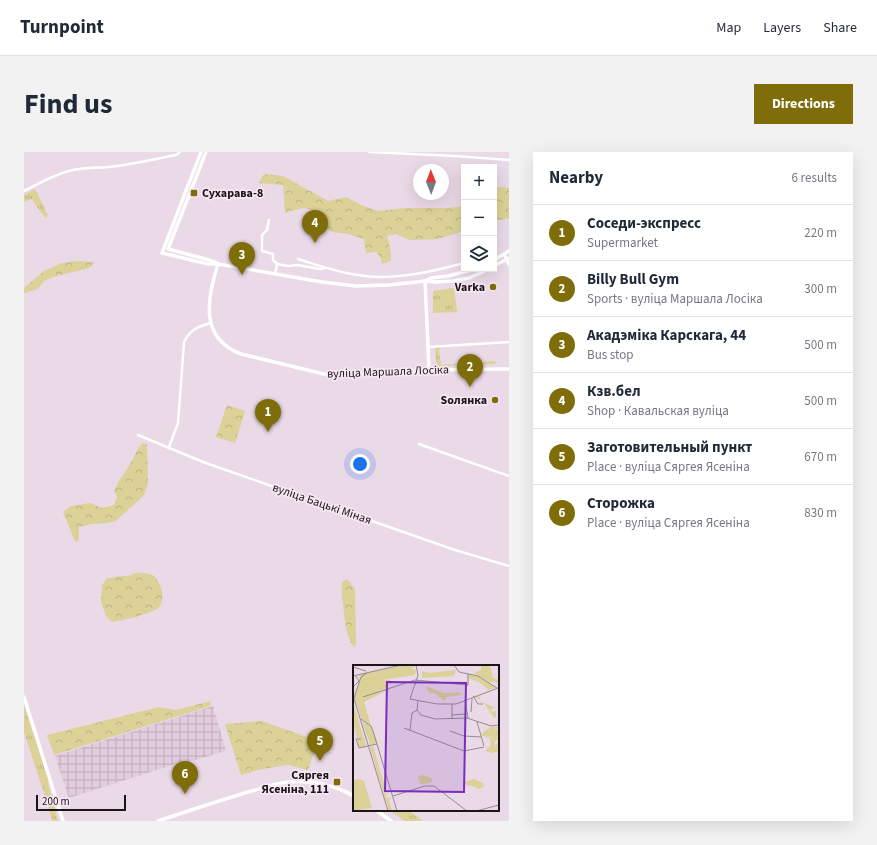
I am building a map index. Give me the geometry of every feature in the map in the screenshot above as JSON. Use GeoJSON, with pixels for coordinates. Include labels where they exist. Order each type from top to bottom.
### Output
{"type":"FeatureCollection","features":[{"type":"Feature","properties":{"kind":"main road"},"geometry":{"type":"LineString","coordinates":[[201,152],[162,253],[208,264],[218,264],[322,282],[356,286],[389,285],[425,281],[436,282],[462,279],[482,272]]}},
{"type":"Feature","properties":{"kind":"main road"},"geometry":{"type":"LineString","coordinates":[[166,254],[206,152]]}},
{"type":"Feature","properties":{"kind":"main road"},"geometry":{"type":"LineString","coordinates":[[168,249],[209,260],[218,264]]}},
{"type":"Feature","properties":{"kind":"main road"},"geometry":{"type":"LineString","coordinates":[[497,258],[509,251]]}},
{"type":"Feature","properties":{"kind":"main road"},"geometry":{"type":"LineString","coordinates":[[497,264],[508,258]]}},
{"type":"Feature","properties":{"kind":"main road","name":"вуліца Маршала Лосіка"},"geometry":{"type":"LineString","coordinates":[[218,264],[209,303],[210,323],[213,330],[226,346],[236,352],[259,359],[324,374],[475,369],[480,367],[509,368]]}},
{"type":"Feature","properties":{"kind":"main road"},"geometry":{"type":"LineString","coordinates":[[425,281],[431,278],[463,272]]}},
{"type":"Feature","properties":{"kind":"main road"},"geometry":{"type":"LineString","coordinates":[[425,281],[429,370]]}},
{"type":"Feature","properties":{"kind":"main road"},"geometry":{"type":"LineString","coordinates":[[24,697],[63,821]]}},
{"type":"Feature","properties":{"kind":"main road"},"geometry":{"type":"LineString","coordinates":[[158,821],[219,801],[288,782],[309,782],[327,785],[341,789],[353,795]]}},
{"type":"Feature","properties":{"kind":"main road"},"geometry":{"type":"LineString","coordinates":[[377,811],[392,821]]}},
{"type":"Feature","properties":{"kind":"street"},"geometry":{"type":"LineString","coordinates":[[24,192],[57,175],[69,171],[83,168],[109,167],[136,163],[176,155],[180,152]]}},
{"type":"Feature","properties":{"kind":"street"},"geometry":{"type":"LineString","coordinates":[[369,152],[509,160]]}},
{"type":"Feature","properties":{"kind":"street"},"geometry":{"type":"LineString","coordinates":[[269,220],[267,230],[262,235],[262,251],[273,254],[273,260],[277,264],[288,266],[297,265],[320,269],[326,267]]}},
{"type":"Feature","properties":{"kind":"street"},"geometry":{"type":"LineString","coordinates":[[504,254],[508,258],[509,265]]}},
{"type":"Feature","properties":{"kind":"street"},"geometry":{"type":"LineString","coordinates":[[298,259],[357,275],[376,277],[424,272],[461,264]]}},
{"type":"Feature","properties":{"kind":"street"},"geometry":{"type":"LineString","coordinates":[[275,274],[277,264]]}},
{"type":"Feature","properties":{"kind":"street"},"geometry":{"type":"LineString","coordinates":[[424,272],[425,281]]}},
{"type":"Feature","properties":{"kind":"street"},"geometry":{"type":"LineString","coordinates":[[169,447],[178,424],[184,342],[187,335],[193,330],[210,323]]}},
{"type":"Feature","properties":{"kind":"street"},"geometry":{"type":"LineString","coordinates":[[428,347],[509,342]]}},
{"type":"Feature","properties":{"kind":"street","name":"вуліца Бацькі Міная"},"geometry":{"type":"LineString","coordinates":[[138,435],[202,462],[455,550],[509,566]]}},
{"type":"Feature","properties":{"kind":"street"},"geometry":{"type":"LineString","coordinates":[[419,444],[509,476]]}},
{"type":"Feature","properties":{"kind":"shaded area"},"geometry":{"type":"Polygon","coordinates":[[[213,706],[226,751],[181,764],[180,762],[69,798],[55,756],[213,706]]]}},
{"type":"Feature","properties":{"kind":"green space"},"geometry":{"type":"Polygon","coordinates":[[[264,174],[283,176],[328,201],[346,197],[361,205],[378,211],[406,208],[447,208],[461,206],[461,232],[438,239],[410,240],[396,234],[387,236],[391,252],[391,261],[382,264],[381,258],[376,252],[366,253],[364,239],[348,234],[332,232],[319,226],[321,216],[313,210],[304,208],[286,213],[283,185],[259,183],[264,174]]]}},
{"type":"Feature","properties":{"kind":"green space"},"geometry":{"type":"Polygon","coordinates":[[[497,188],[509,188],[509,218],[497,220],[497,188]]]}},
{"type":"Feature","properties":{"kind":"green space"},"geometry":{"type":"Polygon","coordinates":[[[35,189],[48,215],[46,218],[32,199],[24,202],[24,195],[35,189]]]}},
{"type":"Feature","properties":{"kind":"green space"},"geometry":{"type":"Polygon","coordinates":[[[77,261],[95,262],[89,268],[53,277],[44,281],[38,289],[24,293],[24,288],[44,271],[62,263],[77,261]]]}},
{"type":"Feature","properties":{"kind":"green space"},"geometry":{"type":"Polygon","coordinates":[[[454,288],[457,312],[433,313],[433,291],[454,288]]]}},
{"type":"Feature","properties":{"kind":"green space"},"geometry":{"type":"Polygon","coordinates":[[[440,347],[441,365],[495,361],[496,364],[438,366],[436,362],[435,348],[440,347]]]}},
{"type":"Feature","properties":{"kind":"green space"},"geometry":{"type":"Polygon","coordinates":[[[227,405],[245,411],[235,443],[216,437],[227,405]]]}},
{"type":"Feature","properties":{"kind":"green space"},"geometry":{"type":"Polygon","coordinates":[[[143,443],[147,445],[148,484],[144,495],[116,521],[79,527],[79,540],[76,542],[63,512],[71,506],[90,503],[102,508],[114,505],[117,496],[114,491],[137,450],[143,443]]]}},
{"type":"Feature","properties":{"kind":"green space"},"geometry":{"type":"Polygon","coordinates":[[[136,573],[150,574],[157,579],[162,591],[161,604],[151,612],[112,622],[106,616],[101,602],[102,585],[107,578],[128,576],[136,573]]]}},
{"type":"Feature","properties":{"kind":"green space"},"geometry":{"type":"Polygon","coordinates":[[[347,579],[355,589],[356,645],[354,647],[347,632],[342,596],[342,582],[347,579]]]}},
{"type":"Feature","properties":{"kind":"green space"},"geometry":{"type":"Polygon","coordinates":[[[211,701],[210,706],[54,755],[47,735],[159,707],[176,710],[211,701]]]}},
{"type":"Feature","properties":{"kind":"green space"},"geometry":{"type":"Polygon","coordinates":[[[24,705],[49,781],[48,783],[58,821],[52,821],[24,732],[24,705]]]}},
{"type":"Feature","properties":{"kind":"green space"},"geometry":{"type":"Polygon","coordinates":[[[262,721],[318,741],[308,770],[288,765],[262,769],[241,775],[225,724],[262,721]]]}},
{"type":"Feature","properties":{"kind":"green space"},"geometry":{"type":"Polygon","coordinates":[[[390,811],[409,811],[423,821],[405,821],[390,811]]]}},
{"type":"Feature","properties":{"kind":"place","name":"Сухарава-8"},"geometry":{"type":"Point","coordinates":[194,193]}},
{"type":"Feature","properties":{"kind":"place","name":"Кзв.бел"},"geometry":{"type":"Point","coordinates":[315,243]}},
{"type":"Feature","properties":{"kind":"place","name":"Акадэміка Карскага, 44"},"geometry":{"type":"Point","coordinates":[242,275]}},
{"type":"Feature","properties":{"kind":"place","name":"Varka"},"geometry":{"type":"Point","coordinates":[493,287]}},
{"type":"Feature","properties":{"kind":"place","name":"Billy Bull Gym"},"geometry":{"type":"Point","coordinates":[470,387]}},
{"type":"Feature","properties":{"kind":"place","name":"Sолянка"},"geometry":{"type":"Point","coordinates":[495,400]}},
{"type":"Feature","properties":{"kind":"place","name":"Соседи-экспресс"},"geometry":{"type":"Point","coordinates":[268,432]}},
{"type":"Feature","properties":{"kind":"place","name":"Заготовительный пункт"},"geometry":{"type":"Point","coordinates":[320,761]}},
{"type":"Feature","properties":{"kind":"place","name":"Сяргея Ясеніна, 111"},"geometry":{"type":"Point","coordinates":[337,782]}},
{"type":"Feature","properties":{"kind":"place","name":"Сторожка"},"geometry":{"type":"Point","coordinates":[185,794]}}]}
